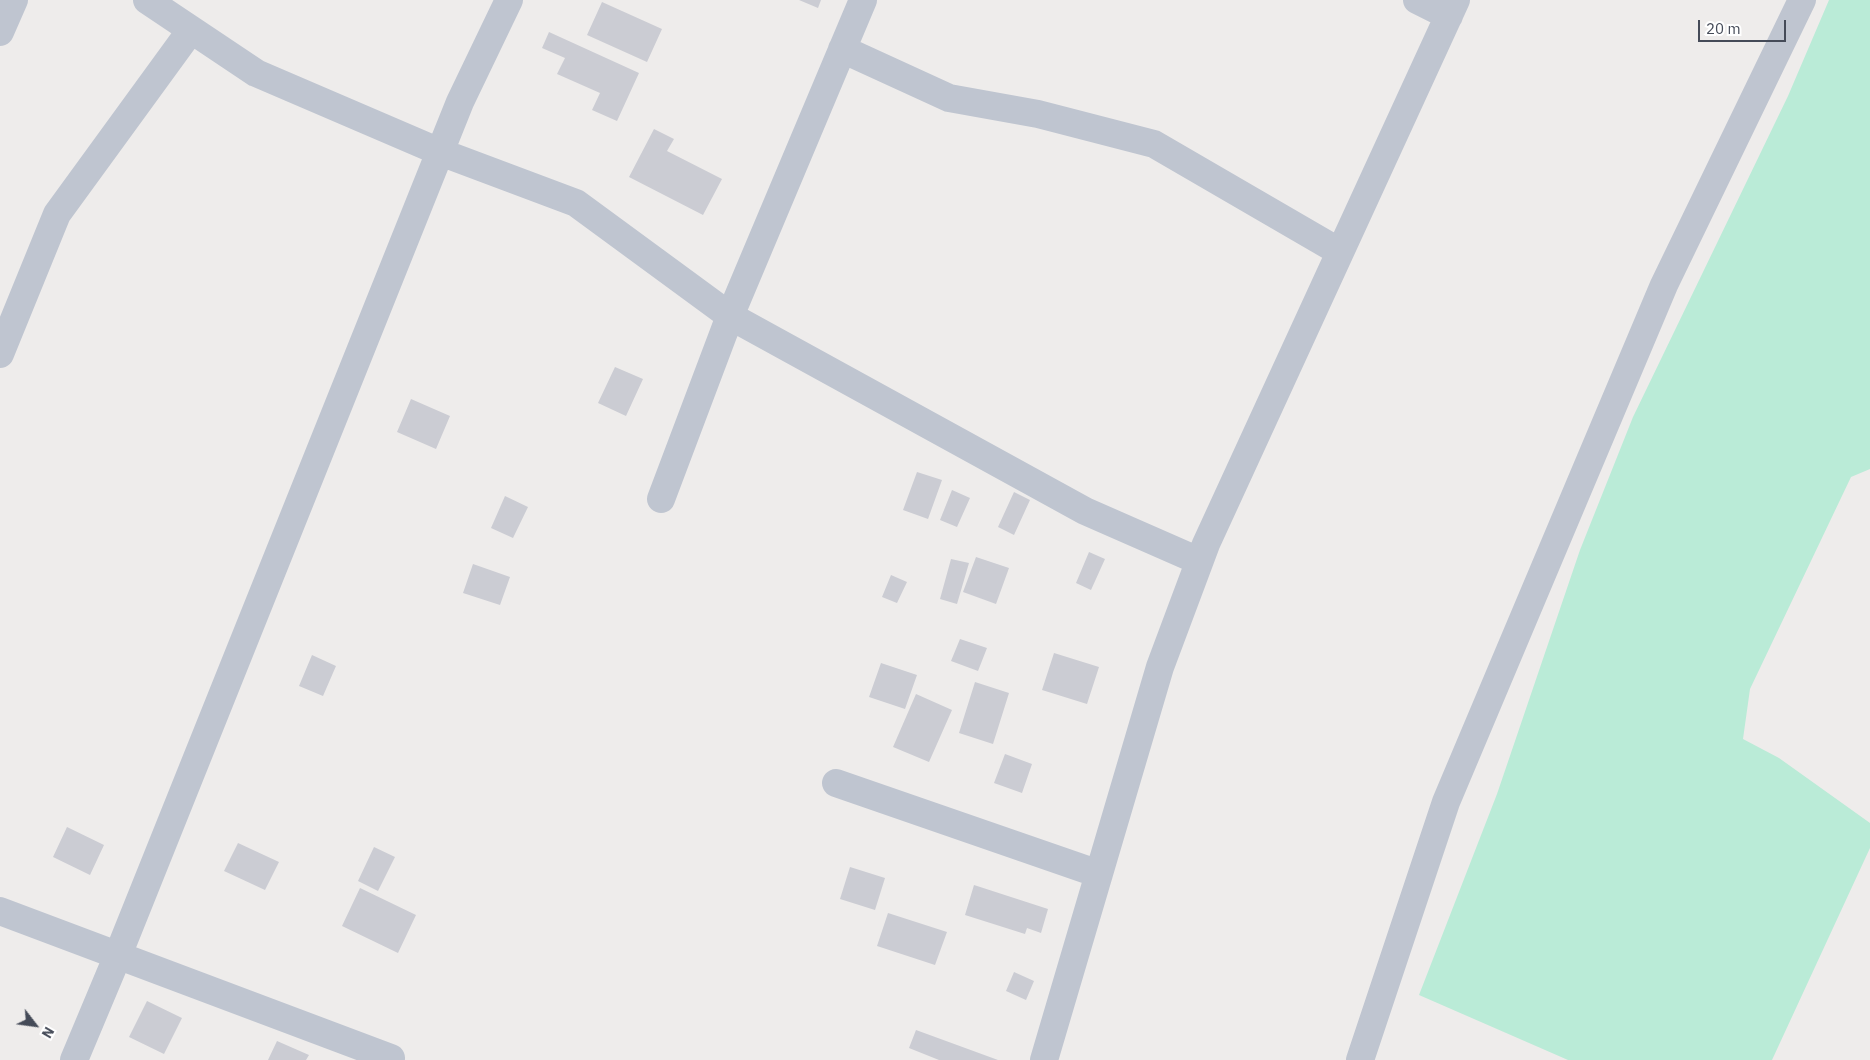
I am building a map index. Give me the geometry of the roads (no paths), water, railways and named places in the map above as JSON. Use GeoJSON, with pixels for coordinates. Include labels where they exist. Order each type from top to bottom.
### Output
{"type":"FeatureCollection","features":[{"type":"Feature","properties":{"kind":"street"},"geometry":{"type":"LineString","coordinates":[[0,32],[14,0]]}},
{"type":"Feature","properties":{"kind":"street"},"geometry":{"type":"LineString","coordinates":[[147,0],[256,73],[440,152],[576,203],[730,316],[1085,511],[1199,561]]}},
{"type":"Feature","properties":{"kind":"street"},"geometry":{"type":"LineString","coordinates":[[74,1060],[118,955],[460,102],[509,0]]}},
{"type":"Feature","properties":{"kind":"street"},"geometry":{"type":"LineString","coordinates":[[661,499],[730,316],[863,0]]}},
{"type":"Feature","properties":{"kind":"street"},"geometry":{"type":"LineString","coordinates":[[1044,1060],[1160,667],[1199,561],[1453,8],[1417,0]]}},
{"type":"Feature","properties":{"kind":"street"},"geometry":{"type":"LineString","coordinates":[[1360,1060],[1446,802],[1664,285],[1802,0]]}},
{"type":"Feature","properties":{"kind":"street"},"geometry":{"type":"LineString","coordinates":[[0,354],[57,214],[191,30]]}},
{"type":"Feature","properties":{"kind":"street"},"geometry":{"type":"LineString","coordinates":[[842,49],[949,98],[1038,114],[1154,144],[1340,252]]}},
{"type":"Feature","properties":{"kind":"street"},"geometry":{"type":"LineString","coordinates":[[836,782],[1099,874]]}},
{"type":"Feature","properties":{"kind":"street"},"geometry":{"type":"LineString","coordinates":[[0,911],[391,1058]]}}]}
